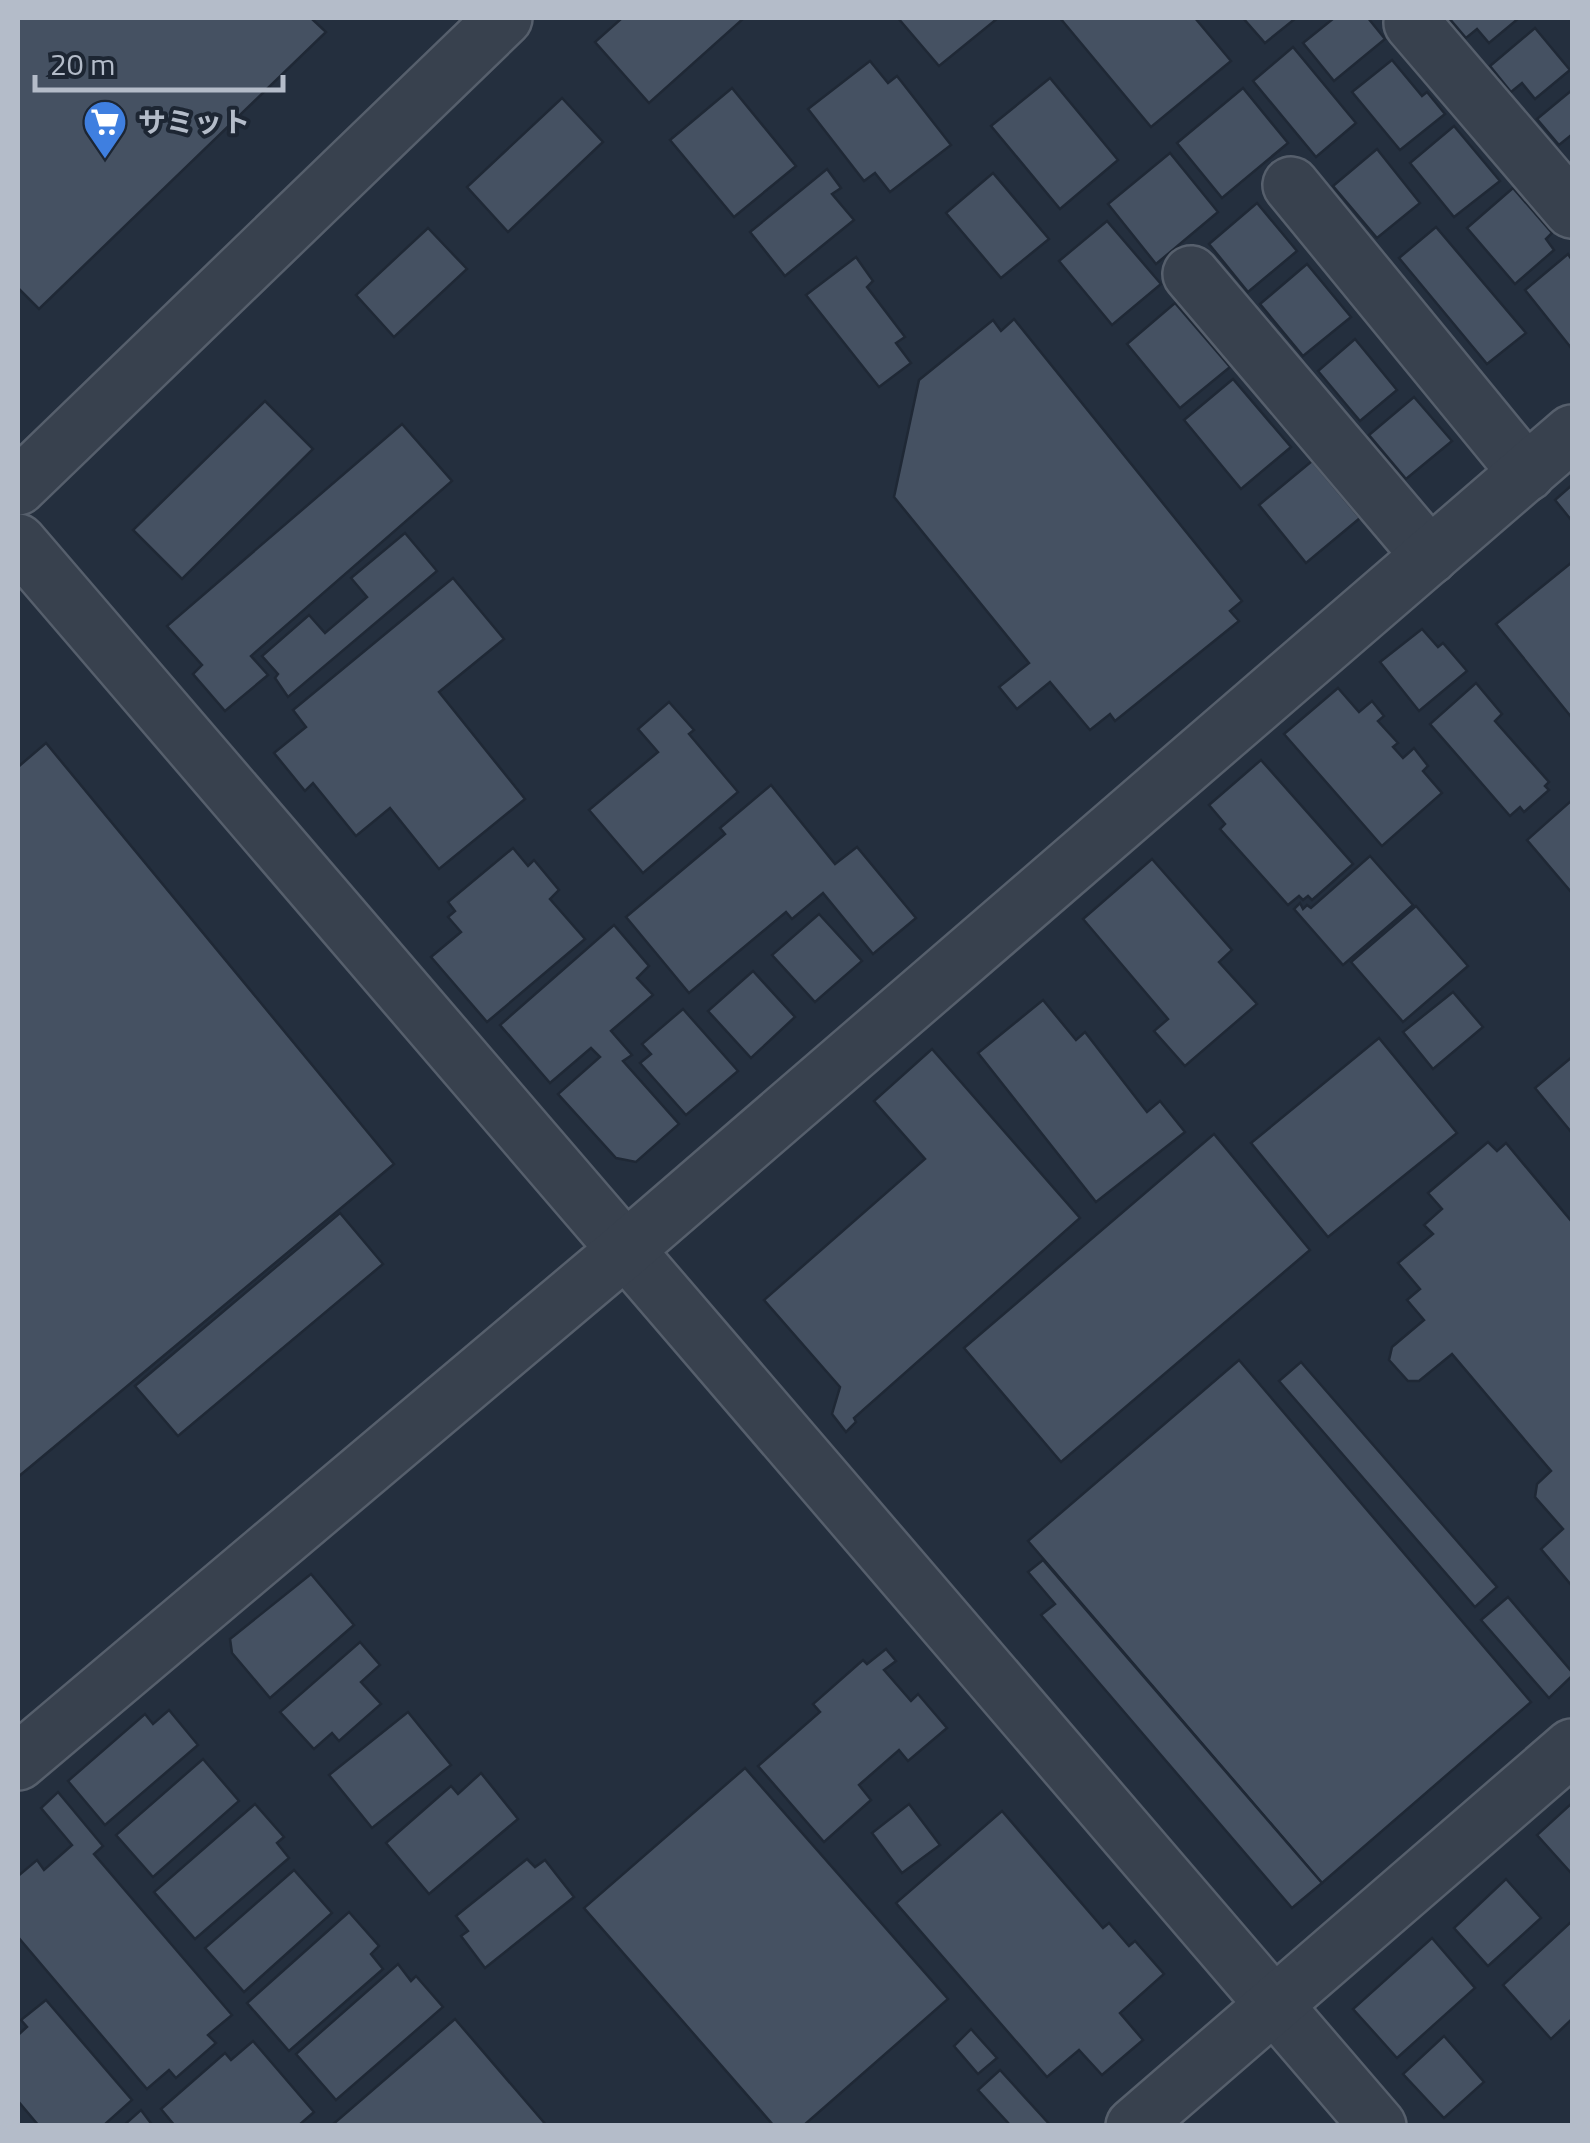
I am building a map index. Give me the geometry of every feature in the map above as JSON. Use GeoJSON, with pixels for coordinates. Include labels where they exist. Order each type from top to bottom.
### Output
{"type":"FeatureCollection","features":[{"type":"Feature","properties":{"kind":"street"},"geometry":{"type":"LineString","coordinates":[[18,487],[504,18]]}},
{"type":"Feature","properties":{"kind":"street"},"geometry":{"type":"LineString","coordinates":[[1412,23],[1572,210]]}},
{"type":"Feature","properties":{"kind":"street"},"geometry":{"type":"LineString","coordinates":[[1291,185],[1526,473]]}},
{"type":"Feature","properties":{"kind":"street"},"geometry":{"type":"LineString","coordinates":[[1191,274],[1430,556]]}},
{"type":"Feature","properties":{"kind":"street"},"geometry":{"type":"LineString","coordinates":[[18,1762],[624,1251],[1572,433]]}},
{"type":"Feature","properties":{"kind":"street"},"geometry":{"type":"LineString","coordinates":[[18,542],[1378,2126]]}},
{"type":"Feature","properties":{"kind":"street"},"geometry":{"type":"LineString","coordinates":[[1134,2126],[1572,1747]]}},
{"type":"Feature","properties":{"kind":"building","name":"サミット"},"geometry":{"type":"Polygon","coordinates":[[[18,18],[311,18],[326,32],[39,309],[18,288],[18,18]]]}},
{"type":"Feature","properties":{"kind":"building"},"geometry":{"type":"Polygon","coordinates":[[[622,18],[744,18],[649,103],[595,42],[622,18]]]}},
{"type":"Feature","properties":{"kind":"building"},"geometry":{"type":"Polygon","coordinates":[[[898,18],[998,18],[939,66],[898,18]]]}},
{"type":"Feature","properties":{"kind":"building"},"geometry":{"type":"Polygon","coordinates":[[[1060,18],[1195,18],[1231,61],[1151,127],[1060,18]]]}},
{"type":"Feature","properties":{"kind":"building"},"geometry":{"type":"Polygon","coordinates":[[[1243,18],[1296,18],[1265,43],[1243,18]]]}},
{"type":"Feature","properties":{"kind":"building"},"geometry":{"type":"Polygon","coordinates":[[[1334,18],[1368,18],[1385,39],[1334,81],[1303,43],[1334,18]]]}},
{"type":"Feature","properties":{"kind":"building"},"geometry":{"type":"Polygon","coordinates":[[[1449,18],[1519,18],[1489,43],[1477,29],[1466,38],[1449,18]]]}},
{"type":"Feature","properties":{"kind":"building"},"geometry":{"type":"Polygon","coordinates":[[[1535,28],[1570,70],[1535,99],[1522,83],[1511,92],[1490,66],[1535,28]]]}},
{"type":"Feature","properties":{"kind":"building"},"geometry":{"type":"Polygon","coordinates":[[[1293,47],[1356,123],[1316,157],[1253,81],[1293,47]]]}},
{"type":"Feature","properties":{"kind":"building"},"geometry":{"type":"Polygon","coordinates":[[[1392,60],[1422,96],[1427,92],[1445,114],[1400,150],[1352,92],[1392,60]]]}},
{"type":"Feature","properties":{"kind":"building"},"geometry":{"type":"Polygon","coordinates":[[[870,61],[888,83],[897,76],[951,145],[890,192],[875,173],[864,181],[808,109],[870,61]]]}},
{"type":"Feature","properties":{"kind":"building"},"geometry":{"type":"Polygon","coordinates":[[[1050,78],[1118,160],[1060,209],[991,126],[1050,78]]]}},
{"type":"Feature","properties":{"kind":"building"},"geometry":{"type":"Polygon","coordinates":[[[732,88],[796,166],[734,217],[670,140],[732,88]]]}},
{"type":"Feature","properties":{"kind":"building"},"geometry":{"type":"Polygon","coordinates":[[[1243,88],[1288,143],[1222,198],[1177,143],[1243,88]]]}},
{"type":"Feature","properties":{"kind":"building"},"geometry":{"type":"Polygon","coordinates":[[[1572,90],[1572,139],[1570,136],[1559,145],[1537,119],[1572,90]]]}},
{"type":"Feature","properties":{"kind":"building"},"geometry":{"type":"Polygon","coordinates":[[[562,98],[603,142],[508,232],[467,187],[562,98]]]}},
{"type":"Feature","properties":{"kind":"building"},"geometry":{"type":"Polygon","coordinates":[[[1454,126],[1500,181],[1454,217],[1410,163],[1454,126]]]}},
{"type":"Feature","properties":{"kind":"building"},"geometry":{"type":"Polygon","coordinates":[[[1377,149],[1420,203],[1377,238],[1333,186],[1377,149]]]}},
{"type":"Feature","properties":{"kind":"building"},"geometry":{"type":"Polygon","coordinates":[[[1170,153],[1218,212],[1156,264],[1108,204],[1170,153]]]}},
{"type":"Feature","properties":{"kind":"building"},"geometry":{"type":"Polygon","coordinates":[[[827,169],[841,188],[832,194],[854,220],[785,276],[750,232],[827,169]]]}},
{"type":"Feature","properties":{"kind":"building"},"geometry":{"type":"Polygon","coordinates":[[[993,173],[1049,239],[1001,278],[946,213],[993,173]]]}},
{"type":"Feature","properties":{"kind":"building"},"geometry":{"type":"Polygon","coordinates":[[[1513,188],[1552,233],[1546,239],[1554,250],[1515,284],[1467,228],[1513,188]]]}},
{"type":"Feature","properties":{"kind":"building"},"geometry":{"type":"Polygon","coordinates":[[[1257,203],[1297,251],[1248,292],[1209,244],[1257,203]]]}},
{"type":"Feature","properties":{"kind":"building"},"geometry":{"type":"Polygon","coordinates":[[[1107,221],[1161,284],[1112,325],[1059,261],[1107,221]]]}},
{"type":"Feature","properties":{"kind":"building"},"geometry":{"type":"Polygon","coordinates":[[[1436,227],[1526,333],[1487,364],[1399,258],[1436,227]]]}},
{"type":"Feature","properties":{"kind":"building"},"geometry":{"type":"Polygon","coordinates":[[[428,228],[467,269],[394,337],[356,295],[428,228]]]}},
{"type":"Feature","properties":{"kind":"building"},"geometry":{"type":"Polygon","coordinates":[[[1568,254],[1572,260],[1572,349],[1525,290],[1568,254]]]}},
{"type":"Feature","properties":{"kind":"building"},"geometry":{"type":"Polygon","coordinates":[[[856,257],[873,281],[867,287],[905,337],[896,343],[911,363],[879,387],[806,295],[856,257]]]}},
{"type":"Feature","properties":{"kind":"building"},"geometry":{"type":"Polygon","coordinates":[[[1307,264],[1351,317],[1303,356],[1260,304],[1307,264]]]}},
{"type":"Feature","properties":{"kind":"building"},"geometry":{"type":"Polygon","coordinates":[[[1175,303],[1230,367],[1180,408],[1127,344],[1175,303]]]}},
{"type":"Feature","properties":{"kind":"building"},"geometry":{"type":"Polygon","coordinates":[[[1014,319],[1242,601],[1230,611],[1239,621],[1115,721],[1110,714],[1090,730],[1050,682],[1017,709],[999,687],[1029,663],[894,497],[919,380],[993,320],[1001,331],[1014,319]]]}},
{"type":"Feature","properties":{"kind":"building"},"geometry":{"type":"Polygon","coordinates":[[[1355,339],[1397,390],[1360,421],[1318,371],[1355,339]]]}},
{"type":"Feature","properties":{"kind":"building"},"geometry":{"type":"Polygon","coordinates":[[[1233,379],[1291,447],[1241,489],[1184,420],[1233,379]]]}},
{"type":"Feature","properties":{"kind":"building"},"geometry":{"type":"Polygon","coordinates":[[[1414,397],[1452,441],[1406,479],[1369,435],[1414,397]]]}},
{"type":"Feature","properties":{"kind":"building"},"geometry":{"type":"Polygon","coordinates":[[[265,401],[313,449],[182,579],[133,530],[265,401]]]}},
{"type":"Feature","properties":{"kind":"building"},"geometry":{"type":"Polygon","coordinates":[[[402,424],[452,481],[251,656],[268,675],[225,711],[193,674],[202,665],[167,626],[402,424]]]}},
{"type":"Feature","properties":{"kind":"building"},"geometry":{"type":"Polygon","coordinates":[[[1312,461],[1360,518],[1306,563],[1259,505],[1312,461]]]}},
{"type":"Feature","properties":{"kind":"building"},"geometry":{"type":"Polygon","coordinates":[[[1572,485],[1572,521],[1555,500],[1572,485]]]}},
{"type":"Feature","properties":{"kind":"building"},"geometry":{"type":"Polygon","coordinates":[[[405,533],[437,571],[288,697],[275,678],[278,674],[262,656],[309,615],[325,633],[367,597],[351,578],[405,533]]]}},
{"type":"Feature","properties":{"kind":"building"},"geometry":{"type":"Polygon","coordinates":[[[1572,565],[1572,718],[1496,624],[1572,565]]]}},
{"type":"Feature","properties":{"kind":"building"},"geometry":{"type":"Polygon","coordinates":[[[453,578],[504,639],[439,692],[525,799],[439,869],[390,808],[356,836],[313,783],[305,791],[274,753],[306,727],[293,710],[453,578]]]}},
{"type":"Feature","properties":{"kind":"building"},"geometry":{"type":"Polygon","coordinates":[[[1422,629],[1438,647],[1443,643],[1467,671],[1419,711],[1380,662],[1422,629]]]}},
{"type":"Feature","properties":{"kind":"building"},"geometry":{"type":"Polygon","coordinates":[[[1476,683],[1502,714],[1495,721],[1549,782],[1545,786],[1549,790],[1524,812],[1520,807],[1510,816],[1430,724],[1476,683]]]}},
{"type":"Feature","properties":{"kind":"building"},"geometry":{"type":"Polygon","coordinates":[[[1338,688],[1359,712],[1372,701],[1384,716],[1378,721],[1398,743],[1393,747],[1403,758],[1414,748],[1428,766],[1423,771],[1442,793],[1382,846],[1284,734],[1338,688]]]}},
{"type":"Feature","properties":{"kind":"building"},"geometry":{"type":"Polygon","coordinates":[[[669,702],[694,730],[689,734],[738,792],[643,873],[589,810],[658,752],[638,729],[669,702]]]}},
{"type":"Feature","properties":{"kind":"building"},"geometry":{"type":"Polygon","coordinates":[[[46,743],[394,1164],[18,1477],[18,767],[46,743]]]}},
{"type":"Feature","properties":{"kind":"building"},"geometry":{"type":"Polygon","coordinates":[[[1261,760],[1353,864],[1312,900],[1299,896],[1288,905],[1220,829],[1225,824],[1209,805],[1261,760]]]}},
{"type":"Feature","properties":{"kind":"building"},"geometry":{"type":"Polygon","coordinates":[[[771,785],[835,864],[857,847],[916,918],[873,954],[823,893],[792,919],[786,912],[689,993],[626,917],[725,834],[720,828],[771,785]]]}},
{"type":"Feature","properties":{"kind":"building"},"geometry":{"type":"Polygon","coordinates":[[[1572,800],[1572,893],[1527,840],[1572,800]]]}},
{"type":"Feature","properties":{"kind":"building"},"geometry":{"type":"Polygon","coordinates":[[[513,848],[528,866],[534,860],[559,890],[550,899],[585,939],[487,1022],[431,957],[461,932],[448,917],[455,911],[448,902],[513,848]]]}},
{"type":"Feature","properties":{"kind":"building"},"geometry":{"type":"Polygon","coordinates":[[[1370,856],[1413,905],[1343,965],[1294,909],[1300,903],[1303,909],[1307,905],[1311,908],[1370,856]]]}},
{"type":"Feature","properties":{"kind":"building"},"geometry":{"type":"Polygon","coordinates":[[[1152,859],[1232,950],[1219,962],[1257,1004],[1185,1066],[1154,1031],[1168,1019],[1083,919],[1152,859]]]}},
{"type":"Feature","properties":{"kind":"building"},"geometry":{"type":"Polygon","coordinates":[[[1416,906],[1468,966],[1403,1022],[1351,962],[1416,906]]]}},
{"type":"Feature","properties":{"kind":"building"},"geometry":{"type":"Polygon","coordinates":[[[819,914],[862,961],[815,1002],[772,955],[819,914]]]}},
{"type":"Feature","properties":{"kind":"building"},"geometry":{"type":"Polygon","coordinates":[[[614,925],[649,966],[637,978],[653,995],[611,1031],[632,1055],[623,1061],[679,1124],[636,1162],[616,1158],[558,1094],[600,1057],[591,1048],[550,1083],[500,1025],[614,925]]]}},
{"type":"Feature","properties":{"kind":"building"},"geometry":{"type":"Polygon","coordinates":[[[753,971],[795,1017],[751,1058],[708,1011],[753,971]]]}},
{"type":"Feature","properties":{"kind":"building"},"geometry":{"type":"Polygon","coordinates":[[[1453,992],[1483,1027],[1433,1069],[1403,1032],[1453,992]]]}},
{"type":"Feature","properties":{"kind":"building"},"geometry":{"type":"Polygon","coordinates":[[[1043,1000],[1076,1040],[1085,1032],[1147,1112],[1160,1101],[1185,1132],[1096,1202],[978,1053],[1043,1000]]]}},
{"type":"Feature","properties":{"kind":"building"},"geometry":{"type":"Polygon","coordinates":[[[683,1009],[738,1071],[686,1115],[640,1063],[651,1054],[642,1044],[683,1009]]]}},
{"type":"Feature","properties":{"kind":"building"},"geometry":{"type":"Polygon","coordinates":[[[1379,1038],[1457,1133],[1328,1237],[1251,1143],[1379,1038]]]}},
{"type":"Feature","properties":{"kind":"building"},"geometry":{"type":"Polygon","coordinates":[[[932,1049],[1080,1218],[854,1418],[856,1422],[846,1432],[832,1414],[840,1387],[764,1300],[925,1159],[874,1101],[932,1049]]]}},
{"type":"Feature","properties":{"kind":"building"},"geometry":{"type":"Polygon","coordinates":[[[1572,1057],[1572,1133],[1535,1088],[1572,1057]]]}},
{"type":"Feature","properties":{"kind":"building"},"geometry":{"type":"Polygon","coordinates":[[[1214,1134],[1310,1250],[1061,1462],[964,1348],[1214,1134]]]}},
{"type":"Feature","properties":{"kind":"building"},"geometry":{"type":"Polygon","coordinates":[[[1488,1142],[1497,1151],[1506,1143],[1572,1222],[1572,1586],[1541,1549],[1563,1529],[1535,1497],[1537,1484],[1551,1471],[1452,1354],[1419,1381],[1408,1381],[1389,1360],[1392,1347],[1424,1320],[1407,1300],[1420,1289],[1398,1263],[1433,1234],[1424,1225],[1442,1209],[1428,1193],[1488,1142]]]}},
{"type":"Feature","properties":{"kind":"building"},"geometry":{"type":"Polygon","coordinates":[[[340,1213],[383,1264],[178,1436],[135,1386],[340,1213]]]}},
{"type":"Feature","properties":{"kind":"building"},"geometry":{"type":"Polygon","coordinates":[[[1239,1360],[1531,1702],[1322,1883],[1028,1541],[1239,1360]]]}},
{"type":"Feature","properties":{"kind":"building"},"geometry":{"type":"Polygon","coordinates":[[[1301,1362],[1497,1587],[1475,1607],[1279,1381],[1301,1362]]]}},
{"type":"Feature","properties":{"kind":"building"},"geometry":{"type":"Polygon","coordinates":[[[1043,1560],[1322,1883],[1292,1908],[1041,1615],[1055,1604],[1028,1572],[1043,1560]]]}},
{"type":"Feature","properties":{"kind":"building"},"geometry":{"type":"Polygon","coordinates":[[[311,1574],[354,1625],[270,1698],[232,1653],[230,1639],[311,1574]]]}},
{"type":"Feature","properties":{"kind":"building"},"geometry":{"type":"Polygon","coordinates":[[[1508,1597],[1572,1672],[1549,1698],[1481,1620],[1508,1597]]]}},
{"type":"Feature","properties":{"kind":"building"},"geometry":{"type":"Polygon","coordinates":[[[360,1642],[380,1665],[361,1682],[381,1704],[339,1741],[332,1733],[314,1749],[280,1712],[360,1642]]]}},
{"type":"Feature","properties":{"kind":"building"},"geometry":{"type":"Polygon","coordinates":[[[886,1649],[896,1661],[884,1670],[911,1701],[918,1694],[947,1728],[908,1761],[899,1750],[859,1785],[871,1800],[824,1842],[758,1766],[820,1712],[813,1704],[863,1660],[867,1664],[886,1649]]]}},
{"type":"Feature","properties":{"kind":"building"},"geometry":{"type":"Polygon","coordinates":[[[169,1710],[198,1745],[105,1825],[68,1781],[145,1714],[153,1724],[169,1710]]]}},
{"type":"Feature","properties":{"kind":"building"},"geometry":{"type":"Polygon","coordinates":[[[408,1712],[451,1765],[372,1828],[329,1775],[408,1712]]]}},
{"type":"Feature","properties":{"kind":"building"},"geometry":{"type":"Polygon","coordinates":[[[203,1759],[239,1801],[153,1877],[116,1835],[203,1759]]]}},
{"type":"Feature","properties":{"kind":"building"},"geometry":{"type":"Polygon","coordinates":[[[745,1768],[948,1999],[803,2126],[774,2126],[584,1908],[745,1768]]]}},
{"type":"Feature","properties":{"kind":"building"},"geometry":{"type":"Polygon","coordinates":[[[481,1773],[518,1819],[429,1894],[386,1843],[451,1786],[458,1794],[481,1773]]]}},
{"type":"Feature","properties":{"kind":"building"},"geometry":{"type":"Polygon","coordinates":[[[58,1792],[103,1846],[94,1854],[232,2015],[208,2035],[216,2043],[176,2078],[169,2070],[147,2089],[18,1937],[18,1876],[37,1860],[44,1870],[72,1845],[41,1808],[58,1792]]]}},
{"type":"Feature","properties":{"kind":"building"},"geometry":{"type":"Polygon","coordinates":[[[1572,1803],[1572,1874],[1537,1835],[1572,1803]]]}},
{"type":"Feature","properties":{"kind":"building"},"geometry":{"type":"Polygon","coordinates":[[[255,1804],[284,1837],[277,1843],[289,1858],[195,1939],[154,1892],[255,1804]]]}},
{"type":"Feature","properties":{"kind":"building"},"geometry":{"type":"Polygon","coordinates":[[[909,1804],[940,1845],[902,1873],[872,1833],[909,1804]]]}},
{"type":"Feature","properties":{"kind":"building"},"geometry":{"type":"Polygon","coordinates":[[[1002,1811],[1103,1928],[1109,1923],[1129,1946],[1135,1941],[1164,1974],[1120,2013],[1143,2040],[1102,2075],[1079,2050],[1047,2077],[896,1903],[1002,1811]]]}},
{"type":"Feature","properties":{"kind":"building"},"geometry":{"type":"Polygon","coordinates":[[[527,1859],[535,1867],[545,1860],[574,1897],[485,1968],[461,1936],[468,1931],[456,1916],[527,1859]]]}},
{"type":"Feature","properties":{"kind":"building"},"geometry":{"type":"Polygon","coordinates":[[[294,1870],[332,1913],[244,1992],[205,1948],[294,1870]]]}},
{"type":"Feature","properties":{"kind":"building"},"geometry":{"type":"Polygon","coordinates":[[[1506,1879],[1541,1918],[1488,1966],[1454,1928],[1506,1879]]]}},
{"type":"Feature","properties":{"kind":"building"},"geometry":{"type":"Polygon","coordinates":[[[349,1912],[379,1946],[371,1954],[383,1969],[289,2051],[247,2003],[349,1912]]]}},
{"type":"Feature","properties":{"kind":"building"},"geometry":{"type":"Polygon","coordinates":[[[1572,1921],[1572,2019],[1551,2039],[1503,1985],[1572,1921]]]}},
{"type":"Feature","properties":{"kind":"building"},"geometry":{"type":"Polygon","coordinates":[[[1432,1938],[1475,1988],[1397,2058],[1353,2009],[1432,1938]]]}},
{"type":"Feature","properties":{"kind":"building"},"geometry":{"type":"Polygon","coordinates":[[[398,1964],[411,1981],[416,1976],[443,2007],[336,2100],[296,2054],[398,1964]]]}},
{"type":"Feature","properties":{"kind":"building"},"geometry":{"type":"Polygon","coordinates":[[[46,2000],[132,2100],[103,2126],[39,2126],[18,2101],[18,2035],[27,2027],[21,2020],[46,2000]]]}},
{"type":"Feature","properties":{"kind":"building"},"geometry":{"type":"Polygon","coordinates":[[[455,2019],[547,2126],[331,2126],[455,2019]]]}},
{"type":"Feature","properties":{"kind":"building"},"geometry":{"type":"Polygon","coordinates":[[[971,2029],[997,2058],[978,2074],[954,2046],[971,2029]]]}},
{"type":"Feature","properties":{"kind":"building"},"geometry":{"type":"Polygon","coordinates":[[[1444,2036],[1484,2082],[1444,2118],[1403,2074],[1444,2036]]]}},
{"type":"Feature","properties":{"kind":"building"},"geometry":{"type":"Polygon","coordinates":[[[253,2041],[314,2112],[298,2126],[175,2126],[161,2109],[225,2053],[231,2060],[253,2041]]]}},
{"type":"Feature","properties":{"kind":"building"},"geometry":{"type":"Polygon","coordinates":[[[1000,2070],[1051,2126],[1011,2126],[978,2090],[1000,2070]]]}},
{"type":"Feature","properties":{"kind":"building"},"geometry":{"type":"Polygon","coordinates":[[[141,2110],[153,2126],[123,2126],[141,2110]]]}},
{"type":"Feature","properties":{"kind":"place","name":"サミット"},"geometry":{"type":"Point","coordinates":[105,160]}}]}
